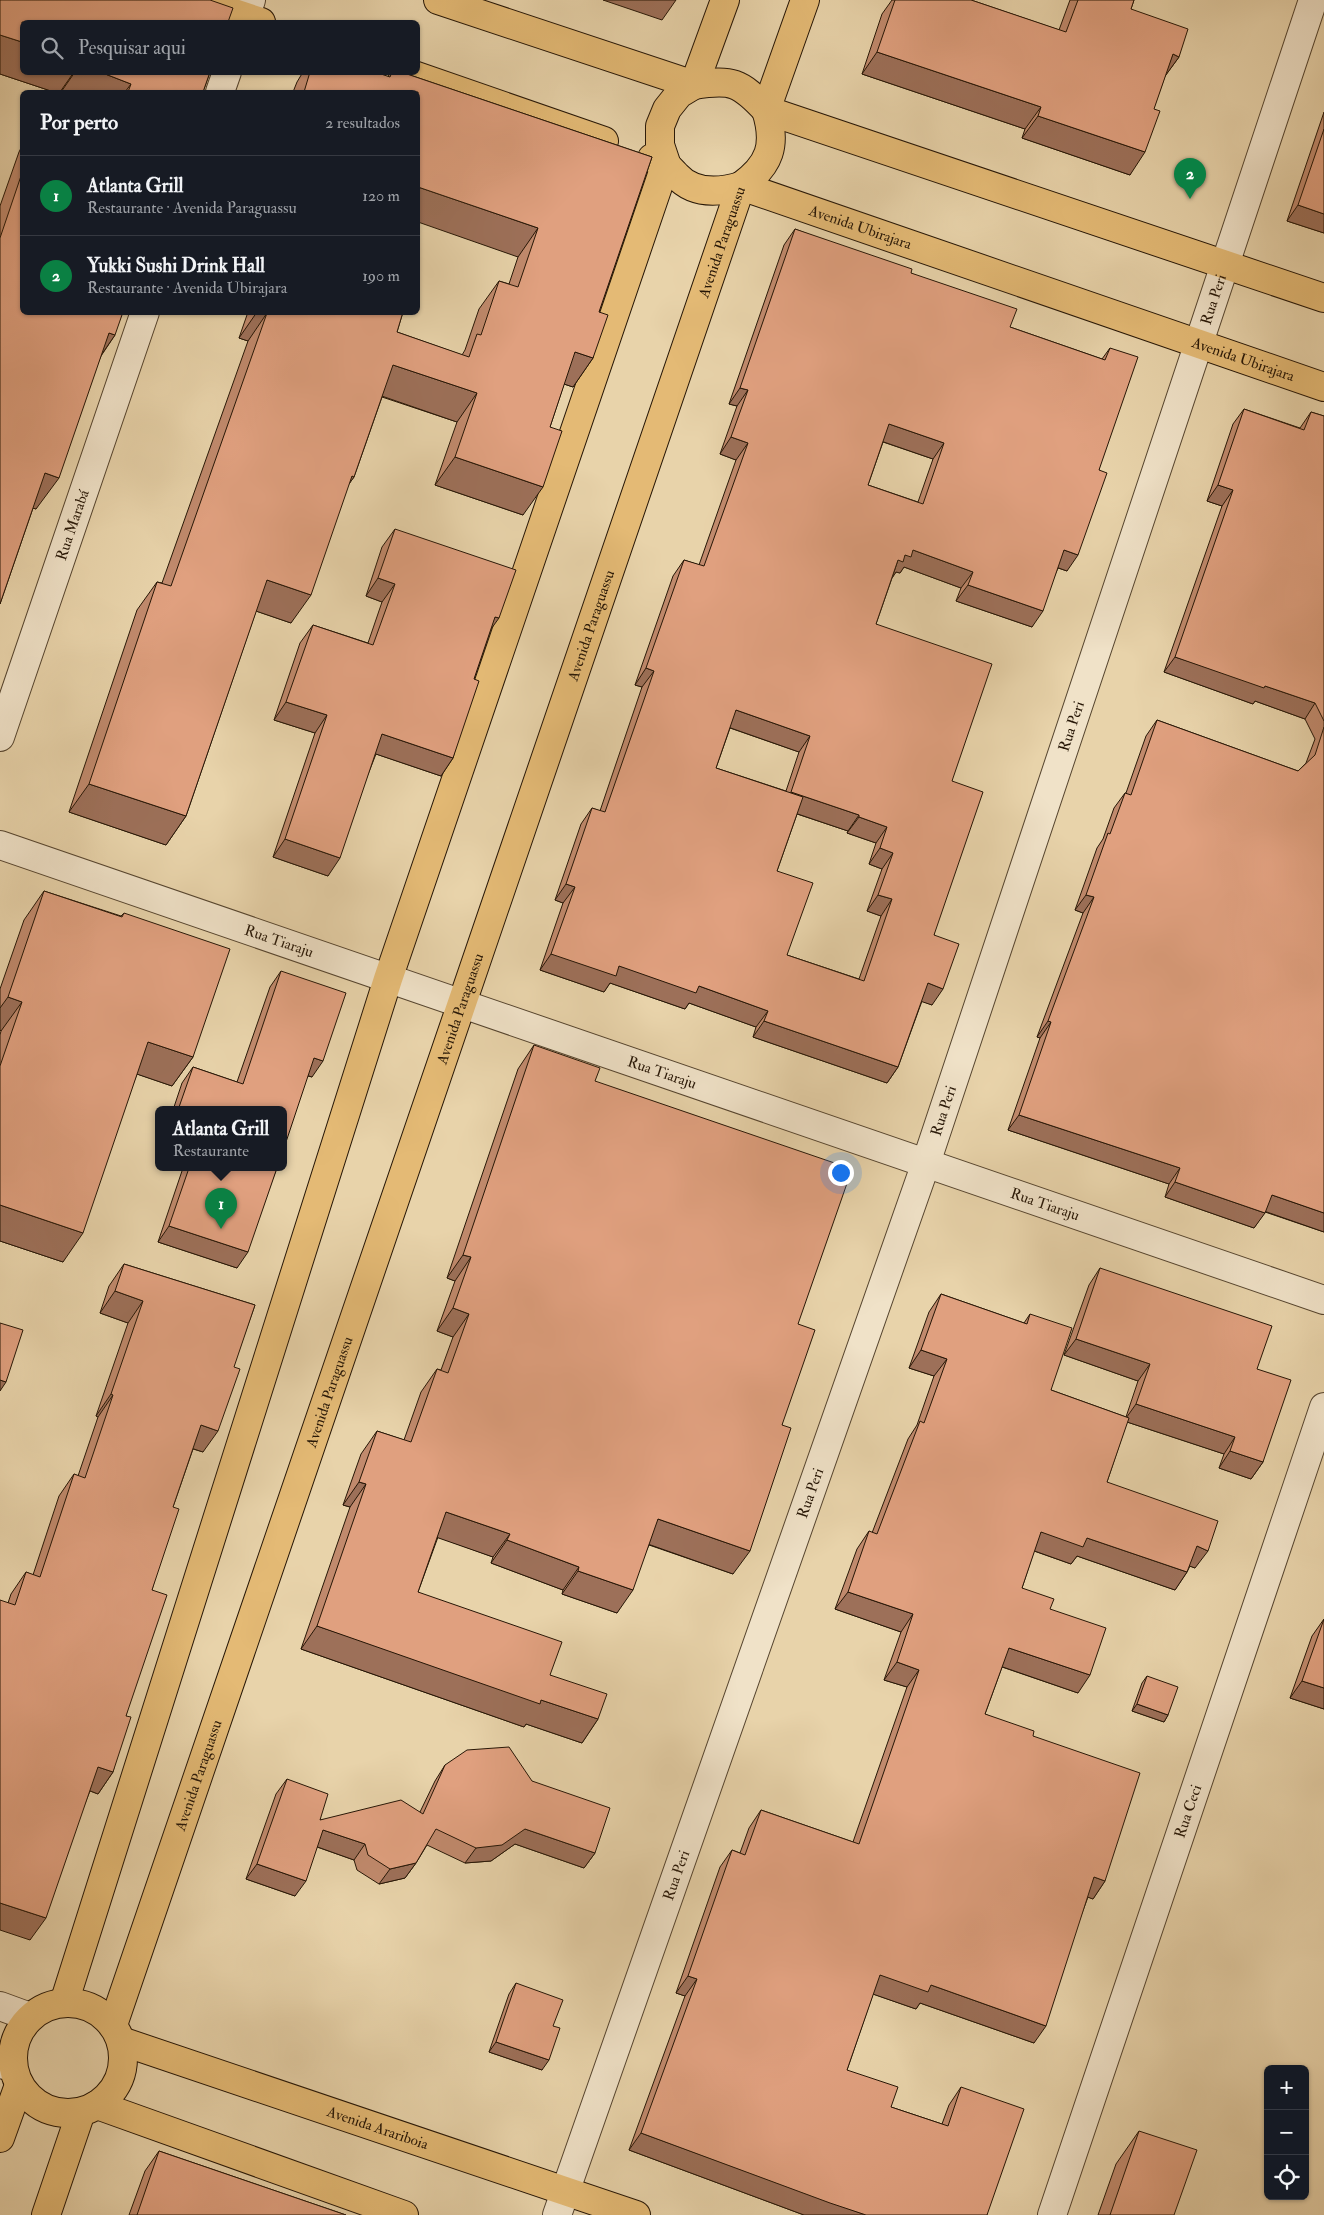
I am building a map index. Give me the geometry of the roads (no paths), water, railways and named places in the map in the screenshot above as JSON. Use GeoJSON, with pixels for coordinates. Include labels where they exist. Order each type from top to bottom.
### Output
{"type":"FeatureCollection","features":[{"type":"Feature","properties":{"kind":"main road"},"geometry":{"type":"LineString","coordinates":[[195,0],[250,16]]}},
{"type":"Feature","properties":{"kind":"main road"},"geometry":{"type":"LineString","coordinates":[[438,0],[694,84]]}},
{"type":"Feature","properties":{"kind":"main road"},"geometry":{"type":"LineString","coordinates":[[694,84],[725,0]]}},
{"type":"Feature","properties":{"kind":"main road"},"geometry":{"type":"LineString","coordinates":[[766,110],[805,0]]}},
{"type":"Feature","properties":{"kind":"main road"},"geometry":{"type":"LineString","coordinates":[[414,75],[666,162]]}},
{"type":"Feature","properties":{"kind":"main road"},"geometry":{"type":"LineString","coordinates":[[741,186],[724,192],[707,192],[690,186],[676,176],[666,162],[660,145],[660,126],[667,109],[679,94],[694,84],[722,80],[747,90],[766,110],[1324,298]]}},
{"type":"Feature","properties":{"kind":"main road","name":"Avenida Paraguassu"},"geometry":{"type":"LineString","coordinates":[[117,2033],[462,1004],[741,186],[755,176],[766,162],[771,145],[771,127],[766,110]]}},
{"type":"Feature","properties":{"kind":"main road"},"geometry":{"type":"LineString","coordinates":[[64,2002],[388,979],[666,162]]}},
{"type":"Feature","properties":{"kind":"main road","name":"Avenida Ubirajara"},"geometry":{"type":"LineString","coordinates":[[741,186],[1324,387]]}},
{"type":"Feature","properties":{"kind":"main road"},"geometry":{"type":"LineString","coordinates":[[0,2138],[13,2049],[19,2032],[30,2017],[46,2007],[64,2002],[82,2005],[99,2012],[117,2033],[124,2060],[120,2078],[111,2093],[89,2109],[63,2113],[45,2109],[30,2099],[10,2072]]}},
{"type":"Feature","properties":{"kind":"main road","name":"Avenida Arariboia"},"geometry":{"type":"LineString","coordinates":[[117,2033],[561,2203],[636,2215]]}},
{"type":"Feature","properties":{"kind":"main road"},"geometry":{"type":"LineString","coordinates":[[46,2215],[89,2109]]}},
{"type":"Feature","properties":{"kind":"main road"},"geometry":{"type":"LineString","coordinates":[[89,2109],[404,2215]]}},
{"type":"Feature","properties":{"kind":"street","name":"Rua Peri"},"geometry":{"type":"LineString","coordinates":[[561,2203],[926,1163],[1197,343],[1313,0]]}},
{"type":"Feature","properties":{"kind":"street"},"geometry":{"type":"LineString","coordinates":[[221,90],[226,75]]}},
{"type":"Feature","properties":{"kind":"street","name":"Rua Marabá"},"geometry":{"type":"LineString","coordinates":[[1,734],[144,315]]}},
{"type":"Feature","properties":{"kind":"street","name":"Rua Tiaraju"},"geometry":{"type":"LineString","coordinates":[[0,845],[1324,1300]]}},
{"type":"Feature","properties":{"kind":"street","name":"Rua Ceci"},"geometry":{"type":"LineString","coordinates":[[1052,2215],[1324,1407]]}},
{"type":"Feature","properties":{"kind":"street"},"geometry":{"type":"LineString","coordinates":[[0,2006],[30,2017]]}},
{"type":"Feature","properties":{"kind":"place","name":"Yukki Sushi Drink Hall"},"geometry":{"type":"Point","coordinates":[1190,199]}},
{"type":"Feature","properties":{"kind":"place","name":"Atlanta Grill"},"geometry":{"type":"Point","coordinates":[221,1229]}}]}
